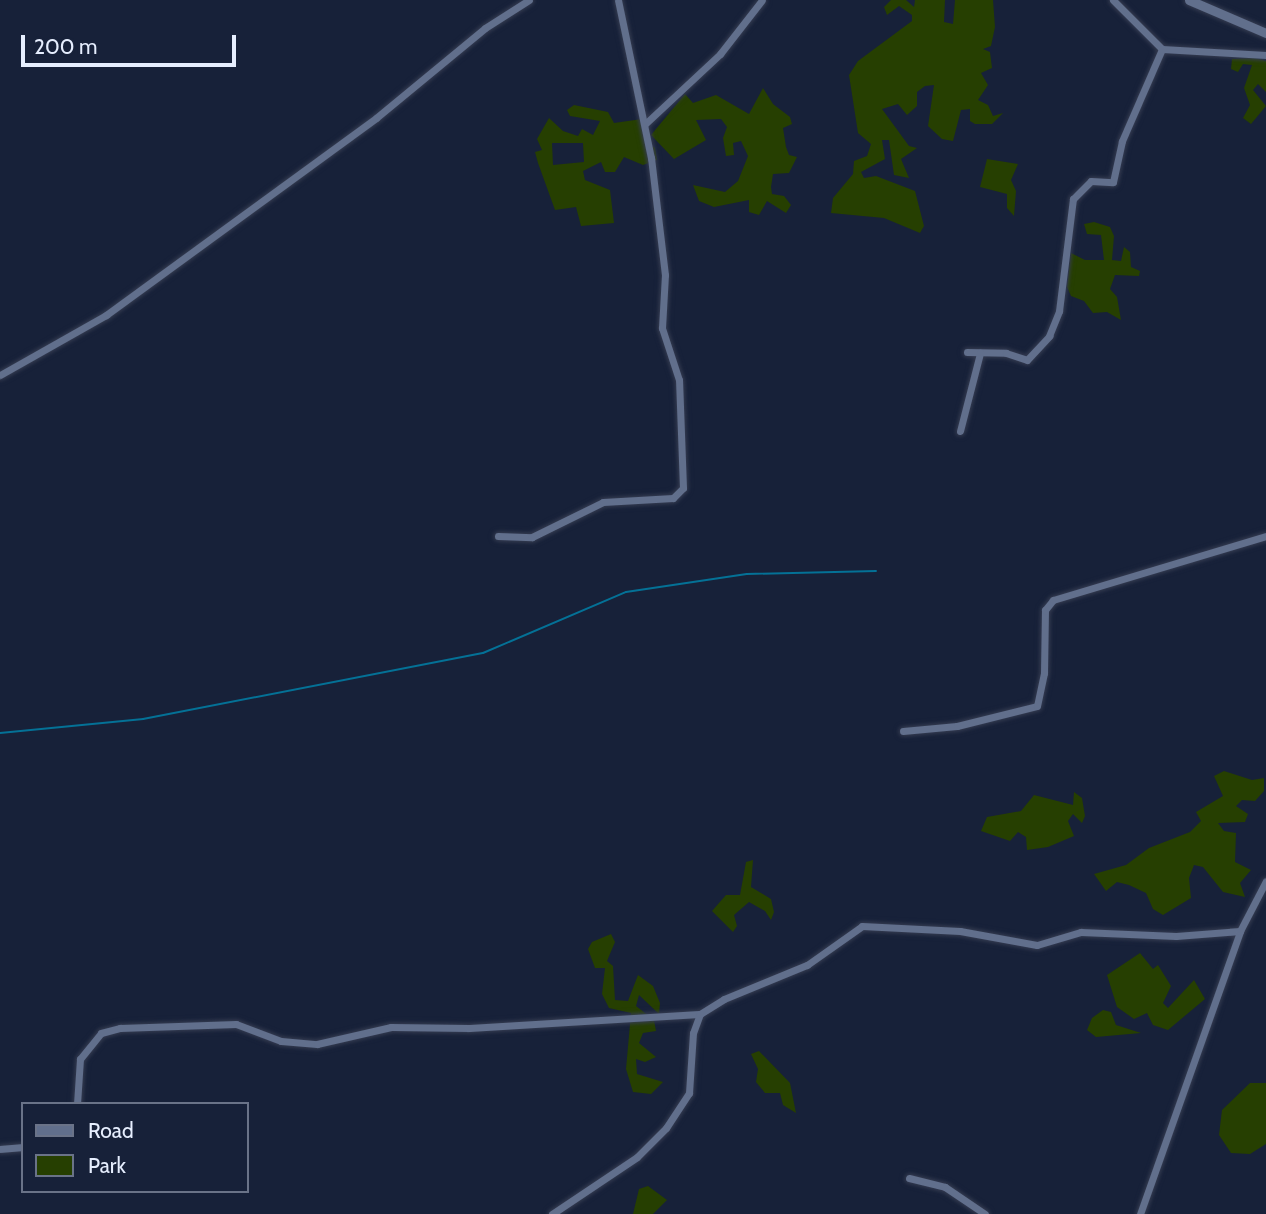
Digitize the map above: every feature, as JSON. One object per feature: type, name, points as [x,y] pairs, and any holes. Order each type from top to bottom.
[{"type":"street","points":[[0,375],[106,315],[365,126],[485,28],[529,0]]},
{"type":"street","points":[[498,536],[532,537],[603,502],[673,498],[683,488],[679,380],[662,328],[665,275],[645,124],[618,0]]},
{"type":"street","points":[[645,124],[720,54],[762,0]]},
{"type":"street","points":[[1113,0],[1162,49],[1266,55]]},
{"type":"street","points":[[1189,0],[1266,33]]},
{"type":"street","points":[[967,352],[1027,360],[1052,331],[1059,311],[1073,199],[1091,181],[1113,182],[1122,141],[1162,49]]},
{"type":"street","points":[[960,431],[980,353]]},
{"type":"street","points":[[903,731],[962,725],[1037,705],[1044,673],[1044,618],[1053,600],[1266,536]]},
{"type":"street","points":[[1140,1214],[1240,931],[1266,881]]},
{"type":"street","points":[[77,1102],[80,1059],[100,1033],[120,1028],[236,1024],[281,1041],[317,1044],[391,1027],[469,1028],[700,1014],[724,999],[797,970],[868,924],[969,932],[1037,945],[1081,932],[1176,936],[1240,931]]},
{"type":"street","points":[[552,1214],[637,1157],[666,1128],[689,1093],[693,1033],[700,1014]]},
{"type":"street","points":[[0,1149],[21,1147]]},
{"type":"street","points":[[909,1178],[945,1187],[985,1214]]},
{"type":"green space","points":[[891,0],[906,0],[914,7],[915,0],[945,0],[944,22],[953,24],[955,0],[993,0],[995,27],[991,46],[983,49],[990,52],[992,68],[981,73],[988,85],[978,100],[988,105],[993,116],[1003,113],[992,124],[975,124],[970,121],[970,109],[961,110],[953,141],[942,139],[928,126],[934,85],[925,86],[917,92],[917,106],[907,115],[898,104],[882,109],[909,146],[917,148],[901,159],[909,178],[894,175],[889,140],[882,140],[885,159],[861,172],[864,178],[876,176],[915,191],[924,226],[920,233],[884,218],[831,213],[833,198],[853,174],[854,161],[867,156],[871,144],[858,133],[849,75],[858,61],[912,21],[912,15],[899,6],[887,15],[884,7]]},
{"type":"green space","points":[[1255,58],[1266,61],[1266,92],[1258,84],[1253,90],[1266,106],[1251,124],[1243,118],[1250,105],[1244,88],[1252,65],[1243,64],[1238,72],[1231,69],[1232,59]]},
{"type":"green space","points":[[763,88],[773,104],[790,117],[792,124],[783,128],[789,155],[797,157],[789,173],[773,174],[771,187],[772,194],[784,196],[791,205],[786,213],[767,201],[759,215],[749,212],[749,200],[714,207],[699,201],[693,185],[725,192],[738,181],[748,156],[741,141],[733,143],[734,155],[726,156],[723,138],[727,127],[721,119],[696,120],[706,140],[674,159],[651,135],[685,94],[693,103],[716,95],[749,114]]},
{"type":"green space","points":[[574,105],[608,112],[614,123],[642,119],[645,140],[655,148],[657,160],[643,165],[624,157],[615,172],[605,172],[601,162],[583,171],[585,180],[610,190],[614,223],[581,226],[576,207],[555,210],[535,152],[542,150],[537,139],[549,118],[563,131],[578,136],[582,129],[593,135],[600,121],[570,116],[567,110]],"holes":[[[552,143],[583,143],[584,162],[553,165]]]},
{"type":"green space","points":[[987,159],[1018,164],[1011,180],[1016,191],[1014,216],[1007,208],[1007,194],[980,187]]},
{"type":"green space","points":[[1094,222],[1110,227],[1114,236],[1112,260],[1121,261],[1124,247],[1130,252],[1131,267],[1140,271],[1139,276],[1115,275],[1110,289],[1117,297],[1121,320],[1107,312],[1093,313],[1084,301],[1071,296],[1067,287],[1071,253],[1085,260],[1104,260],[1101,235],[1087,234],[1084,224]]},
{"type":"green space","points":[[1224,771],[1252,780],[1264,778],[1264,791],[1255,801],[1242,800],[1236,806],[1248,814],[1245,822],[1218,823],[1224,831],[1236,833],[1235,862],[1251,870],[1240,883],[1245,897],[1223,892],[1203,867],[1194,865],[1189,878],[1191,898],[1163,915],[1153,909],[1146,893],[1129,885],[1117,882],[1106,891],[1094,874],[1126,865],[1149,848],[1190,832],[1201,821],[1196,812],[1223,796],[1214,776]]},
{"type":"green space","points":[[1074,792],[1082,798],[1085,816],[1082,823],[1073,814],[1068,821],[1074,836],[1048,847],[1027,850],[1026,837],[1018,832],[1010,841],[981,831],[987,817],[1021,811],[1034,795],[1073,805]]},
{"type":"green space","points":[[753,860],[751,887],[771,899],[774,912],[771,920],[765,911],[749,902],[734,915],[737,926],[733,932],[712,911],[726,895],[740,895],[746,862]]},
{"type":"green space","points":[[611,934],[615,942],[607,961],[613,966],[615,1000],[628,1001],[638,975],[653,986],[660,1003],[659,1014],[639,995],[636,1006],[654,1020],[656,1031],[643,1033],[639,1043],[656,1057],[645,1062],[636,1059],[637,1074],[663,1082],[651,1094],[633,1092],[626,1069],[631,1013],[609,1008],[602,994],[605,968],[595,968],[588,949],[592,942]]},
{"type":"green space","points":[[1140,953],[1153,969],[1158,965],[1171,986],[1163,1003],[1168,1008],[1194,980],[1205,999],[1168,1030],[1153,1025],[1147,1013],[1134,1019],[1117,1007],[1107,975]]},
{"type":"green space","points":[[1103,1010],[1111,1012],[1116,1025],[1141,1033],[1096,1037],[1087,1030],[1092,1018]]},
{"type":"green space","points":[[759,1051],[790,1083],[796,1113],[783,1105],[780,1093],[765,1093],[756,1082],[758,1069],[751,1054]]},
{"type":"green space","points":[[1250,1083],[1266,1083],[1266,1144],[1250,1154],[1231,1153],[1219,1135],[1222,1110]]},
{"type":"green space","points":[[648,1186],[667,1200],[653,1214],[633,1214],[639,1189]]},
{"type":"waterway","points":[[0,733],[143,719],[483,653],[626,592],[747,574],[876,571]]}]
